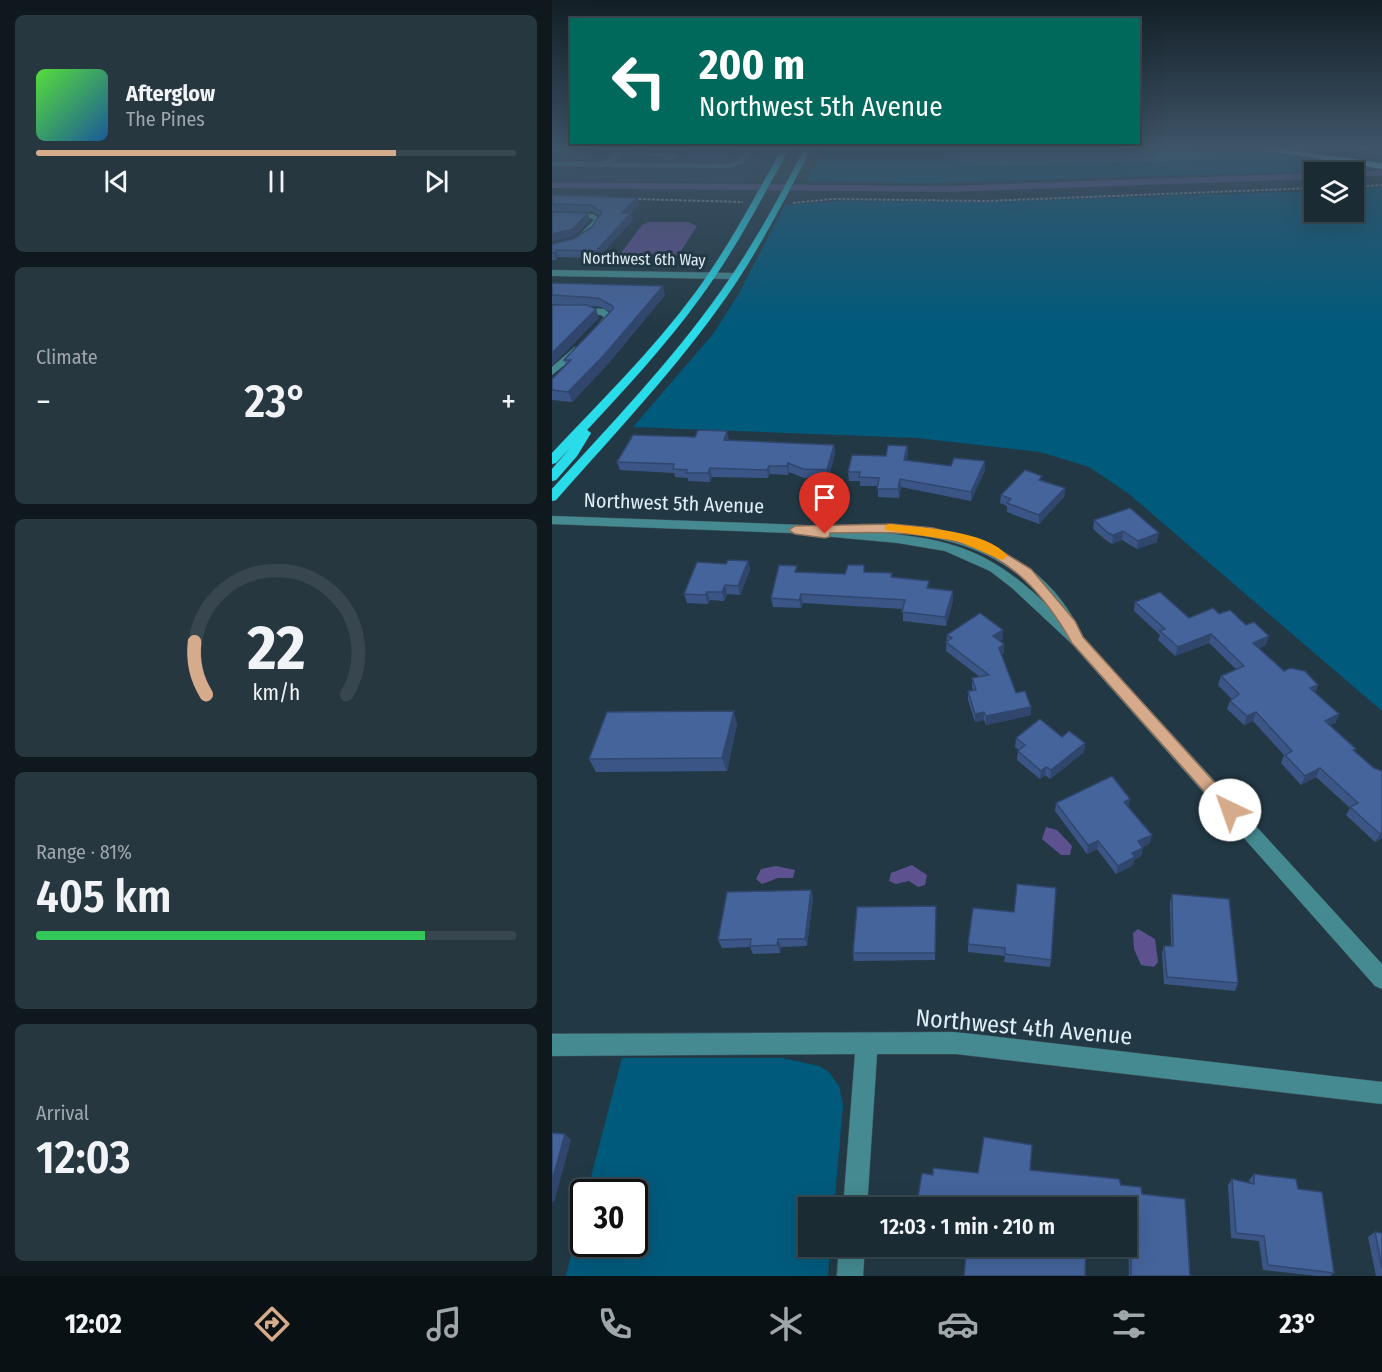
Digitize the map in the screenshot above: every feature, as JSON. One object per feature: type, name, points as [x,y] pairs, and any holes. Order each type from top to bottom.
[{"type":"main road","points":[[552,460],[669,333],[708,279],[750,209]]},
{"type":"main road","points":[[552,497],[678,354],[780,209]]},
{"type":"main road","points":[[552,477],[578,446],[597,412]]},
{"type":"street","points":[[552,215],[593,216],[598,220],[580,240],[552,247]]},
{"type":"street","name":"Northwest 6th Way","points":[[552,273],[732,280]]},
{"type":"street","name":"Northwest 6th Way","points":[[552,280],[708,279]]},
{"type":"street","points":[[552,309],[604,312],[609,317],[587,341],[552,372]]},
{"type":"street","name":"Northwest 5th Avenue","points":[[552,520],[795,530],[921,542],[963,552],[996,568],[1059,627],[1077,640],[1382,979]]},
{"type":"street","name":"Northwest 4th Avenue","points":[[552,1045],[956,1043],[1382,1093]]},
{"type":"street","points":[[856,1197],[867,1044]]},
{"type":"street","points":[[850,1276],[851,1257]]},
{"type":"shaded area","points":[[783,209],[1304,209],[1304,222],[1364,222],[1364,209],[1382,209],[1382,711],[1129,494],[1089,467],[1040,452],[917,438],[633,427],[713,334],[738,295]]},
{"type":"shaded area","points":[[648,222],[688,222],[697,226],[679,254],[674,257],[639,258],[621,253],[642,225]]},
{"type":"shaded area","points":[[1046,827],[1057,830],[1072,846],[1070,855],[1061,855],[1042,839]]},
{"type":"shaded area","points":[[912,865],[927,875],[925,885],[918,887],[909,881],[896,884],[889,881],[891,873]]},
{"type":"shaded area","points":[[776,866],[795,870],[793,878],[778,878],[762,884],[756,879],[761,869]]},
{"type":"shaded area","points":[[1138,929],[1155,939],[1158,962],[1154,967],[1141,965],[1134,949],[1133,933]]},
{"type":"shaded area","points":[[622,1058],[782,1058],[819,1066],[829,1072],[839,1086],[843,1105],[835,1197],[798,1197],[798,1257],[829,1257],[828,1276],[566,1276],[571,1257],[648,1257],[648,1179],[590,1179]]},
{"type":"building","points":[[597,209],[626,209],[622,213],[631,213],[596,251],[556,250],[552,253],[552,244],[573,239],[592,227],[602,212]]},
{"type":"building","points":[[552,212],[588,213],[573,229],[552,234]]},
{"type":"building","points":[[552,283],[663,286],[605,354],[568,392],[552,390],[552,379],[571,360],[564,360],[613,309],[613,306],[598,298],[552,295]]},
{"type":"building","points":[[552,305],[587,305],[596,309],[552,353]]},
{"type":"building","points":[[698,430],[727,431],[724,440],[834,445],[827,470],[803,469],[788,463],[787,466],[769,466],[767,470],[710,468],[708,473],[686,473],[687,470],[673,469],[674,464],[617,462],[633,435],[695,437]]},
{"type":"building","points":[[888,445],[907,446],[904,460],[951,466],[954,458],[985,461],[971,492],[900,479],[898,489],[877,489],[879,478],[859,477],[860,472],[848,472],[852,455],[886,456]]},
{"type":"building","points":[[1025,470],[1042,476],[1039,480],[1065,488],[1039,515],[1007,503],[1011,499],[1001,495]]},
{"type":"building","points":[[1130,508],[1159,533],[1138,541],[1123,531],[1113,535],[1108,533],[1094,520]]},
{"type":"building","points":[[728,560],[748,561],[738,586],[725,585],[722,592],[707,592],[705,595],[684,594],[697,562],[726,564]]},
{"type":"building","points":[[779,565],[797,566],[795,572],[845,574],[848,565],[864,565],[864,572],[892,573],[891,577],[929,581],[927,588],[953,591],[945,617],[902,612],[905,600],[801,594],[799,600],[771,598]]},
{"type":"building","points":[[1160,592],[1189,618],[1213,608],[1219,614],[1230,610],[1246,625],[1254,622],[1269,636],[1253,643],[1284,671],[1290,668],[1305,671],[1318,685],[1310,688],[1339,714],[1325,721],[1356,749],[1353,750],[1374,768],[1382,771],[1382,832],[1380,834],[1350,807],[1358,803],[1320,768],[1305,776],[1285,755],[1292,751],[1256,712],[1247,716],[1230,701],[1239,694],[1221,676],[1244,666],[1211,634],[1178,647],[1160,631],[1165,629],[1135,602]]},
{"type":"building","points":[[980,613],[1003,630],[993,636],[1004,644],[999,648],[1016,693],[1025,691],[1031,707],[986,716],[984,712],[975,714],[968,691],[976,690],[972,678],[989,675],[946,642],[952,638],[947,635]]},
{"type":"building","points":[[734,711],[722,758],[589,759],[607,712]]},
{"type":"building","points":[[1040,719],[1062,737],[1069,731],[1085,743],[1051,770],[1046,767],[1041,771],[1018,751],[1025,745],[1016,738]]},
{"type":"building","points":[[1112,776],[1130,799],[1124,802],[1152,835],[1138,841],[1143,848],[1132,853],[1135,857],[1118,866],[1098,841],[1088,845],[1056,803]]},
{"type":"building","points":[[1017,884],[1056,888],[1051,960],[1005,954],[1005,948],[968,944],[973,908],[1014,912]]},
{"type":"building","points":[[811,890],[805,939],[778,939],[777,945],[750,946],[751,939],[718,940],[727,892]]},
{"type":"building","points":[[1172,894],[1229,899],[1238,983],[1167,977],[1164,946],[1173,946]]},
{"type":"building","points":[[936,906],[935,953],[853,953],[857,907]]},
{"type":"building","points":[[552,1133],[565,1134],[552,1181]]},
{"type":"building","points":[[984,1137],[1032,1145],[1030,1170],[1119,1179],[1121,1185],[1141,1187],[1142,1194],[1185,1199],[1190,1276],[1131,1276],[1131,1257],[1137,1257],[1137,1197],[918,1197],[922,1173],[933,1175],[933,1168],[978,1173]]},
{"type":"building","points":[[1254,1174],[1296,1179],[1298,1189],[1322,1192],[1334,1273],[1268,1265],[1264,1236],[1236,1233],[1232,1179],[1254,1184]]},
{"type":"building","points":[[1375,1232],[1382,1233],[1382,1268]]},
{"type":"building","points":[[966,1257],[1086,1257],[1085,1276],[964,1276]]},
{"type":"slow traffic","points":[[890,528],[906,528],[959,537],[983,545],[1002,556]]},
{"type":"route","points":[[825,534],[795,530],[906,528],[933,532],[983,545],[1026,572],[1070,624],[1077,640],[1230,810]]}]
